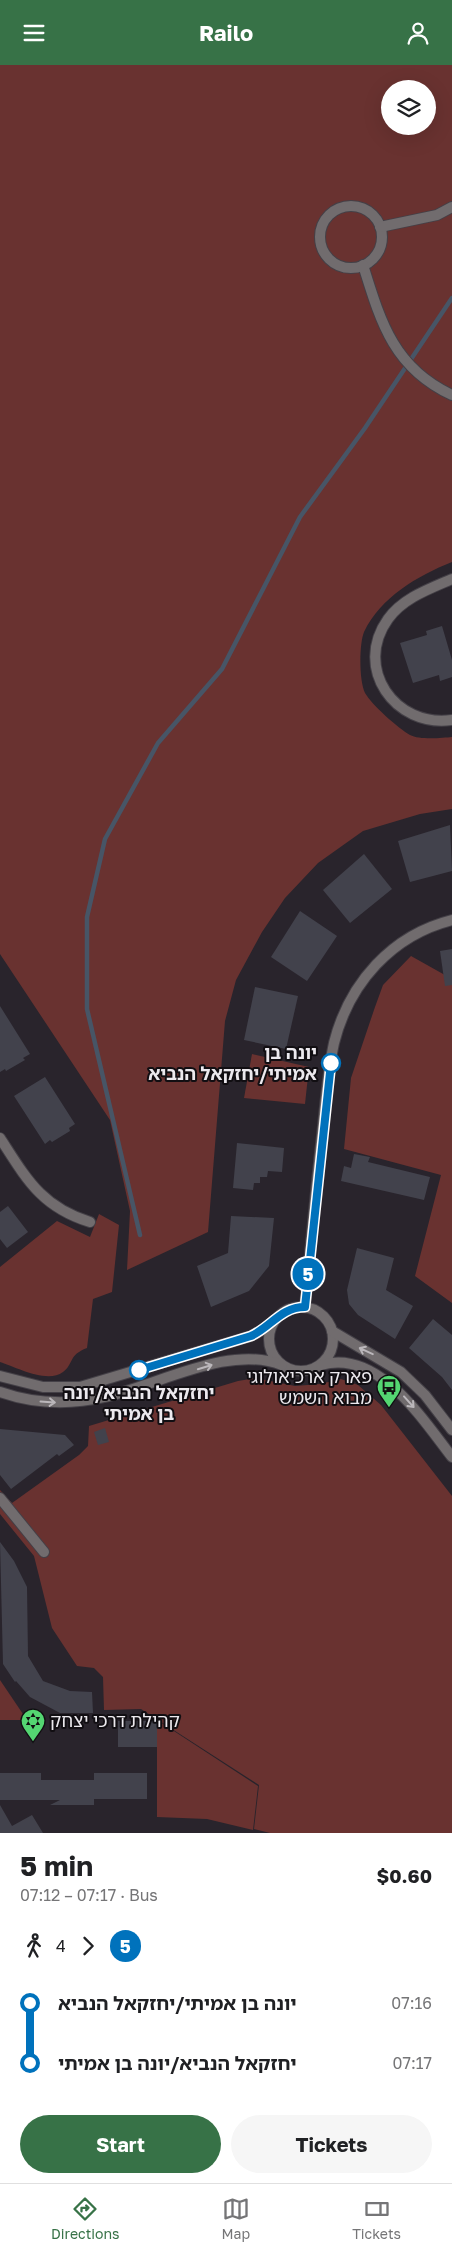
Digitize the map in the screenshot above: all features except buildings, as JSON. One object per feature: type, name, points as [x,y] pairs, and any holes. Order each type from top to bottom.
[{"type":"street","points":[[354,207],[373,215],[380,227],[382,243],[378,252],[363,265],[354,268],[334,263],[322,247],[320,237],[322,227],[327,218],[335,211],[354,207]]},
{"type":"street","points":[[380,227],[437,215],[452,207]]},
{"type":"street","points":[[363,265],[380,321],[396,349],[430,385],[452,395]]},
{"type":"street","points":[[452,579],[402,604],[384,626],[378,638],[376,658],[378,677],[386,694],[399,709],[418,718],[441,722],[452,720]]},
{"type":"street","points":[[305,1307],[331,1063],[341,1022],[359,985],[387,953],[405,940],[452,921]]},
{"type":"street","points":[[0,1138],[30,1185],[65,1213],[90,1222]]},
{"type":"street","points":[[0,1376],[43,1387],[80,1387],[251,1336],[264,1329],[288,1309],[305,1307],[321,1313],[329,1323],[332,1331],[332,1350],[320,1365]]},
{"type":"street","points":[[275,1320],[269,1333],[270,1346],[275,1358],[282,1365]]},
{"type":"street","points":[[332,1331],[401,1372],[425,1395],[452,1430]]},
{"type":"street","points":[[1,1394],[36,1401],[82,1401],[114,1395],[235,1358],[260,1358],[301,1371],[331,1363],[352,1365],[371,1373],[390,1385],[412,1406],[452,1457]]},
{"type":"street","points":[[0,1498],[44,1552]]},
{"type":"shaded area","points":[[0,65],[452,65],[452,562],[413,581],[380,608],[364,632],[360,663],[363,687],[368,698],[399,727],[410,735],[419,738],[452,737],[452,809],[420,814],[363,831],[318,863],[285,898],[262,932],[236,980],[225,1021],[208,1232],[127,1270],[130,1211],[110,1120],[0,954]]},
{"type":"shaded area","points":[[411,956],[452,979],[452,1303],[415,1276],[441,1175],[344,1149],[351,1078],[375,1007],[383,985]]},
{"type":"shaded area","points":[[252,1054],[309,1067],[305,1104],[244,1098]]},
{"type":"shaded area","points":[[99,1214],[119,1225],[112,1292],[93,1299],[87,1348],[74,1357],[63,1372],[56,1375],[40,1375],[0,1362],[0,1267],[57,1221],[90,1237]]},
{"type":"shaded area","points":[[256,1378],[295,1386],[320,1384],[341,1379],[358,1385],[381,1405],[452,1496],[452,1833],[270,1833],[254,1829],[259,1785],[141,1709],[104,1710],[103,1677],[94,1668],[77,1666],[52,1628],[34,1556],[0,1514],[0,1490],[12,1503],[79,1455],[88,1446],[89,1426],[238,1381]]},
{"type":"shaded area","points":[[0,1680],[27,1720],[0,1720]]},
{"type":"shaded area","points":[[157,1720],[258,1786],[253,1830],[207,1819],[157,1817]]},
{"type":"waterway","points":[[140,1235],[87,1009],[87,917],[105,839],[158,743],[222,669],[300,517],[365,428],[452,298]]},
{"type":"bus line","name":"5","points":[[139,1370],[251,1336],[266,1328],[284,1311],[296,1307],[305,1307],[315,1198],[331,1063]]},
{"type":"place","name":"יונה בן אמיתי/יחזקאל הנביא","points":[[331,1063]]},
{"type":"place","name":"יחזקאל הנביא/יונה בן אמיתי","points":[[139,1370]]},
{"type":"place","name":"פארק ארכיאולוגי מבוא השמש","points":[[389,1408]]},
{"type":"place","name":"קהילת דרכי יצחק","points":[[33,1742]]}]
